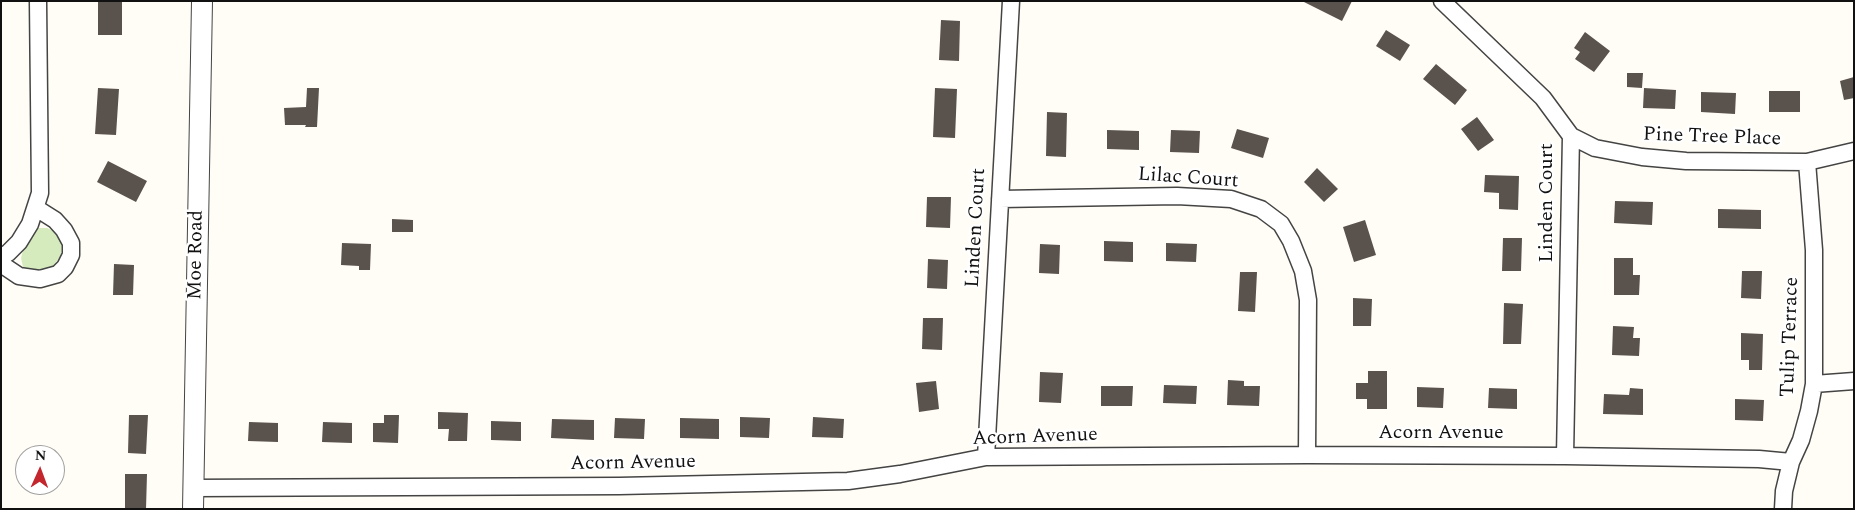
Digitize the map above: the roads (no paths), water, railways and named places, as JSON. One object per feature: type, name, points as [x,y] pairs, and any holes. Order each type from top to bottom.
[{"type":"street","points":[[1,257],[8,254],[19,242],[30,224],[40,193],[38,1]]},
{"type":"street","name":"Moe Road","points":[[193,509],[202,1]]},
{"type":"street","name":"Linden Court","points":[[986,458],[1011,1]]},
{"type":"street","name":"Linden Court","points":[[1449,4],[1543,98],[1571,136],[1566,456]]},
{"type":"street","name":"Pine Tree Place","points":[[1571,136],[1595,148],[1642,157],[1686,161],[1807,162],[1854,151]]},
{"type":"street","name":"Tulip Terrace","points":[[1783,509],[1784,492],[1791,462],[1801,440],[1814,384],[1814,250],[1807,162]]},
{"type":"street","name":"Lilac Court","points":[[1000,199],[1177,196],[1232,199],[1261,209],[1281,224],[1292,241],[1304,271],[1308,300],[1307,455]]},
{"type":"street","points":[[1,264],[19,276],[40,279],[58,274],[65,267],[71,255],[68,236],[55,220],[36,208]]},
{"type":"street","points":[[1814,384],[1854,380]]},
{"type":"street","name":"Acorn Avenue","points":[[193,488],[619,486],[848,481],[900,474],[986,458],[1307,455],[1566,456],[1749,459],[1791,462]]}]
